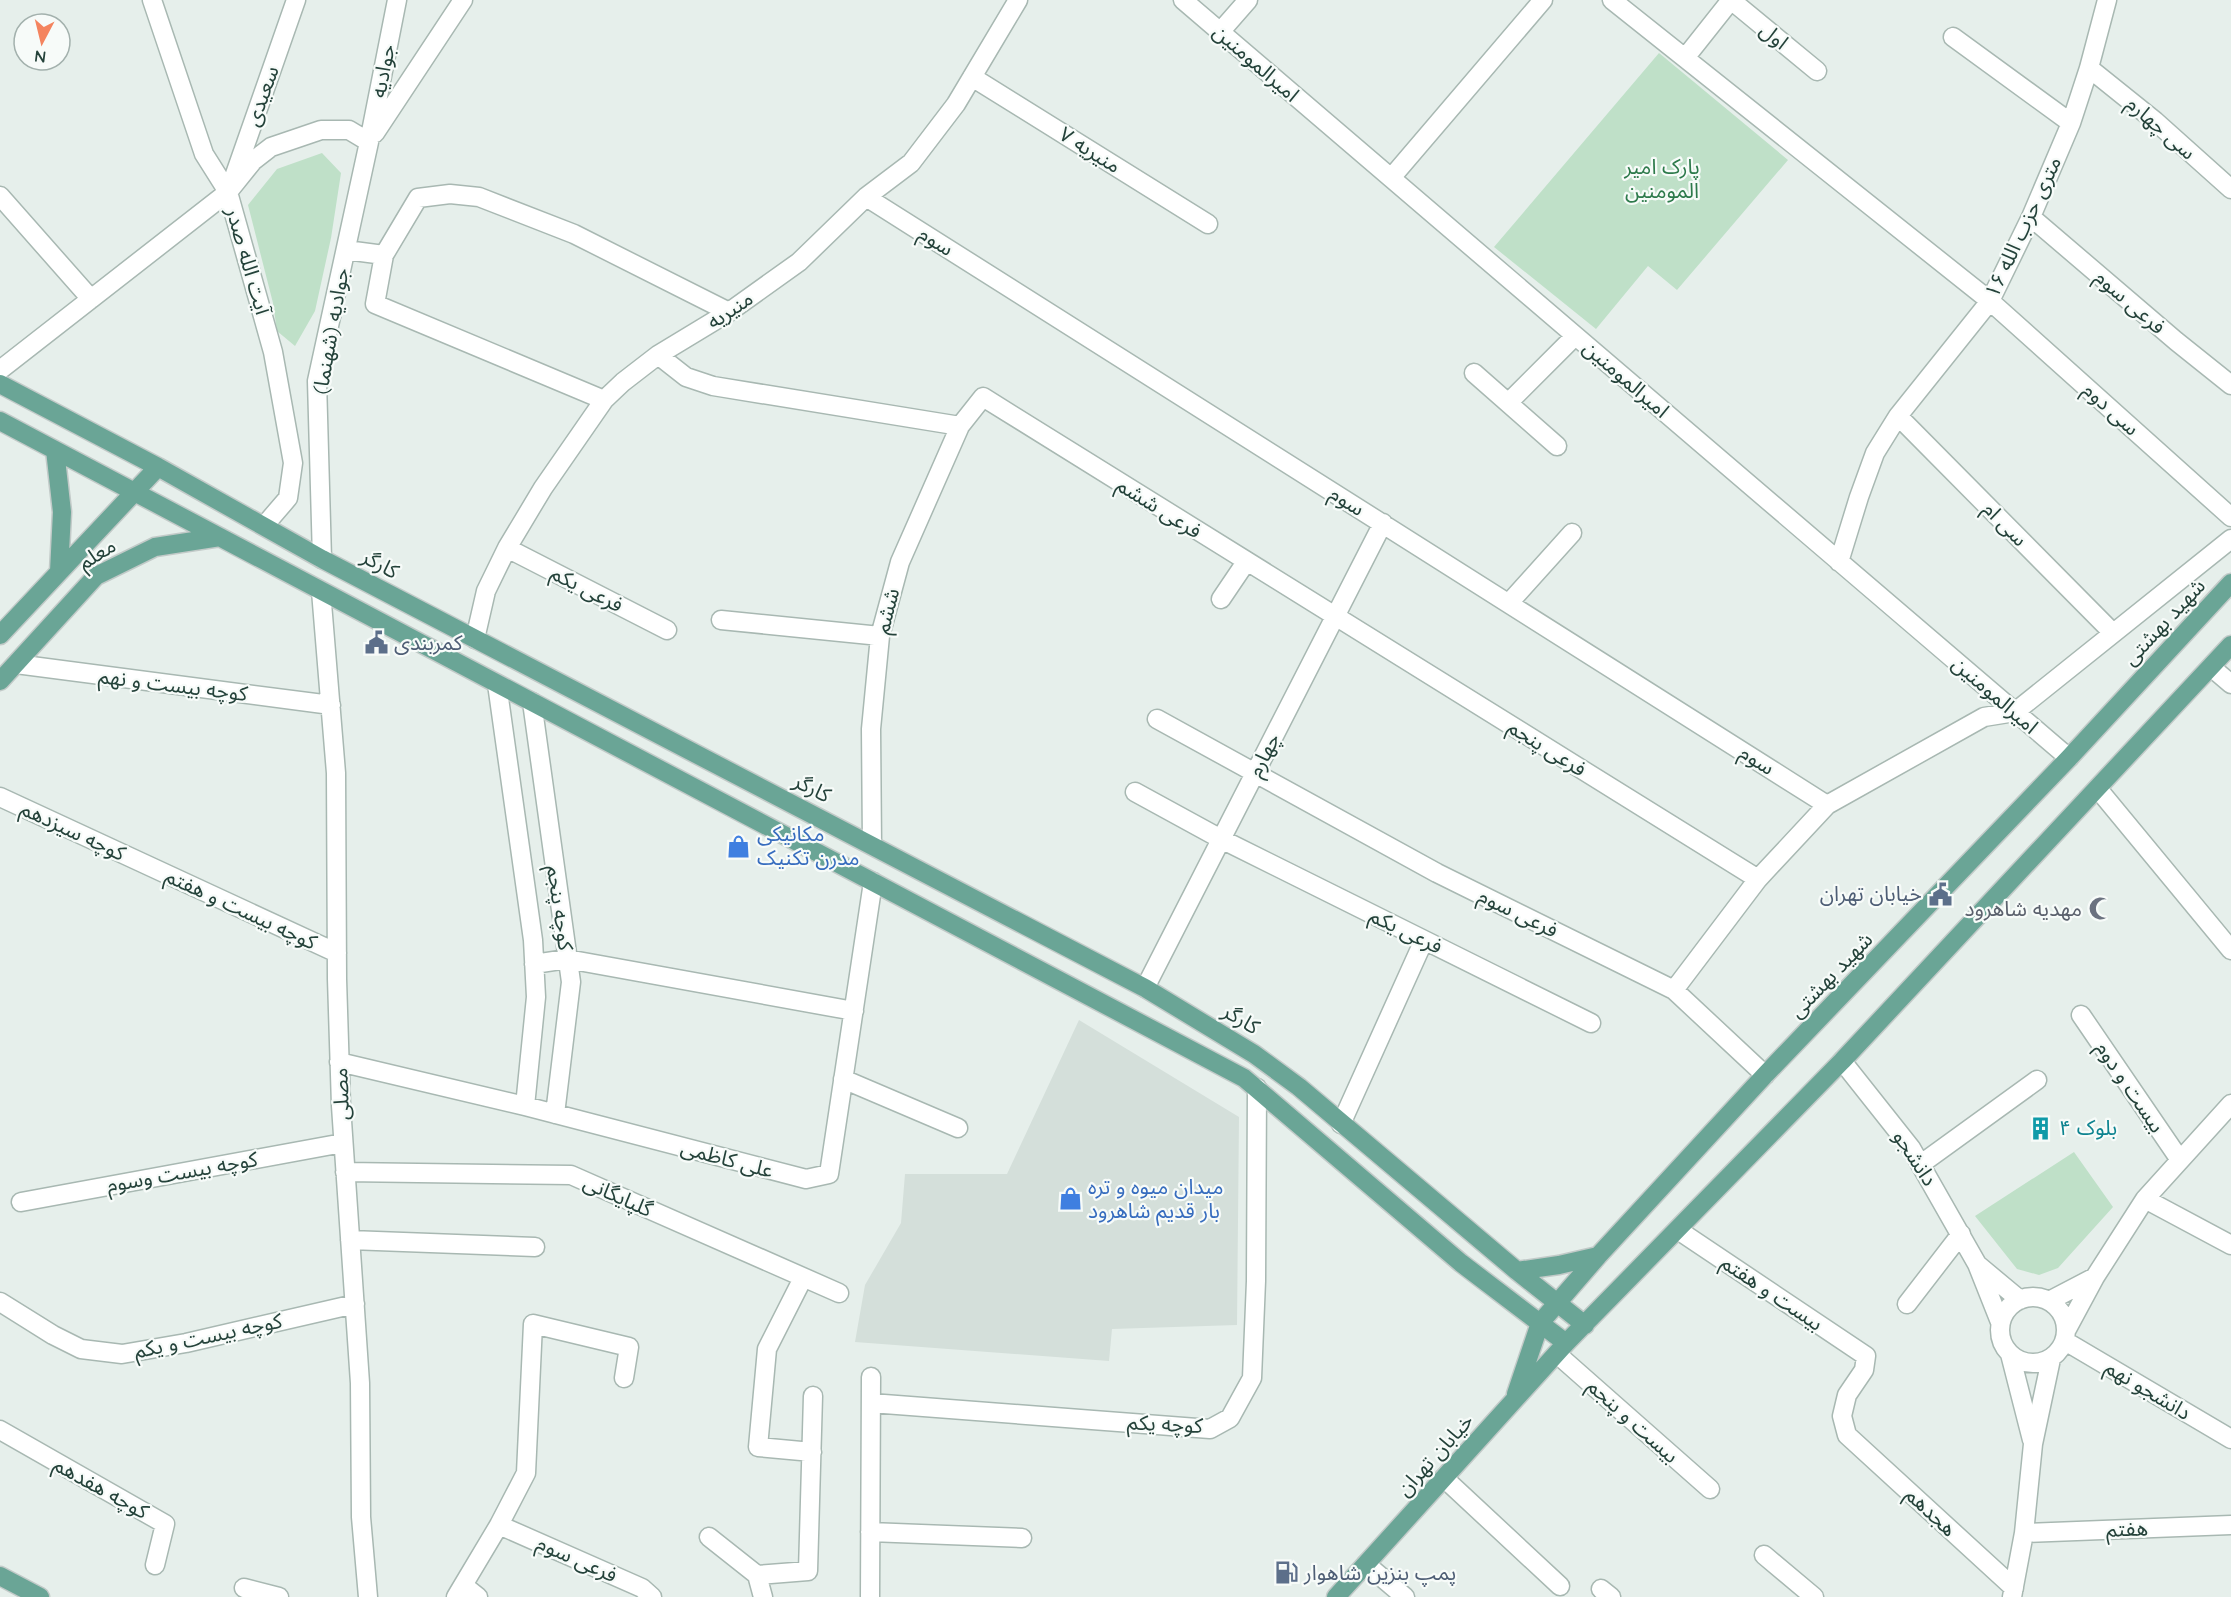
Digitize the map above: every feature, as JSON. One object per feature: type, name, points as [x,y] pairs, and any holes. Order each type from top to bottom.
[{"type":"main road","name":"کارگر","points":[[0,384],[158,467],[322,559],[1145,988],[1254,1054],[1299,1087],[1517,1271],[1584,1324]]},
{"type":"main road","points":[[0,421],[1244,1078],[1461,1263],[1540,1323],[1562,1349],[1842,1061],[2231,645]]},
{"type":"main road","points":[[55,450],[62,512],[59,572]]},
{"type":"main road","name":"معلم","points":[[0,635],[158,467]]},
{"type":"main road","name":"معلم","points":[[0,681],[96,576],[155,547],[220,537]]},
{"type":"main road","points":[[321,591],[322,559]]},
{"type":"main road","name":"شهید بهشتی","points":[[1540,1323],[1598,1256],[1766,1075],[2069,758],[2231,583]]},
{"type":"main road","points":[[1517,1271],[1598,1256]]},
{"type":"main road","points":[[1513,1402],[1540,1323]]},
{"type":"main road","name":"خیابان تهران","points":[[1336,1597],[1562,1349]]},
{"type":"main road","points":[[0,1576],[40,1597]]},
{"type":"street","name":"آیت الله صدر","points":[[152,0],[204,154],[228,192],[273,351],[293,463],[288,498],[264,526]]},
{"type":"street","name":"سعیدی","points":[[228,192],[296,0]]},
{"type":"street","name":"جوادیه","points":[[369,142],[397,0]]},
{"type":"street","points":[[0,370],[228,192],[253,161],[271,147],[321,130],[349,130],[369,142],[463,0]]},
{"type":"street","name":"منیریه","points":[[475,639],[486,591],[507,548],[543,488],[604,400],[658,355],[729,312],[799,262],[866,196],[910,163],[956,104],[1018,0]]},
{"type":"street","name":"امیرالمومنین","points":[[1183,0],[2069,758]]},
{"type":"street","points":[[1220,32],[1248,0]]},
{"type":"street","points":[[1391,178],[1543,0]]},
{"type":"street","name":"سی دوم","points":[[1612,0],[1990,301],[2231,517]]},
{"type":"street","points":[[1685,58],[1731,0]]},
{"type":"street","name":"اول","points":[[1731,0],[1817,71]]},
{"type":"street","name":"۱۶ متری حزب الله","points":[[1839,562],[1875,453],[1898,416],[1990,301],[2031,217],[2071,123],[2089,68],[2107,0]]},
{"type":"street","points":[[1953,37],[2071,123]]},
{"type":"street","name":"سی چهارم","points":[[2089,68],[2155,121],[2231,189]]},
{"type":"street","name":"منیریه ۷","points":[[972,77],[1208,224]]},
{"type":"street","name":"جوادیه (شهنما)","points":[[322,559],[317,381],[369,142]]},
{"type":"street","points":[[604,400],[375,304],[384,255],[418,198],[450,194],[479,197],[574,234],[729,312]]},
{"type":"street","points":[[0,196],[91,299]]},
{"type":"street","name":"سوم","points":[[866,196],[1827,805]]},
{"type":"street","name":"فرعی سوم","points":[[2031,217],[2231,385]]},
{"type":"street","points":[[346,250],[384,255]]},
{"type":"street","points":[[1508,403],[1575,336]]},
{"type":"street","points":[[658,355],[686,377],[713,386],[960,426]]},
{"type":"street","points":[[1474,373],[1557,447]]},
{"type":"street","name":"ششم","points":[[872,845],[871,729],[880,636],[900,562],[960,426],[983,398]]},
{"type":"street","name":"فرعی ششم","points":[[983,398],[1335,616]]},
{"type":"street","name":"سی ام","points":[[1898,416],[2113,633]]},
{"type":"street","name":"چهارم","points":[[1145,988],[1383,523]]},
{"type":"street","points":[[1509,603],[1572,533]]},
{"type":"street","points":[[1674,990],[1758,879],[1827,805],[1984,717],[2015,712],[2231,539]]},
{"type":"street","name":"فرعی یکم","points":[[507,548],[667,630]]},
{"type":"street","points":[[1221,599],[1246,562]]},
{"type":"street","name":"مصلی","points":[[321,591],[336,773],[339,1062],[360,1383],[361,1516],[368,1597]]},
{"type":"street","name":"فرعی پنجم","points":[[1335,616],[1758,879]]},
{"type":"street","points":[[722,620],[880,636]]},
{"type":"street","name":"کوچه بیست و نهم","points":[[16,664],[331,705]]},
{"type":"street","points":[[2211,667],[2231,684]]},
{"type":"street","points":[[497,684],[534,964],[536,997],[525,1106]]},
{"type":"street","name":"کوچه پنجم","points":[[532,702],[571,981],[555,1114]]},
{"type":"street","name":"فرعی سوم","points":[[1157,719],[1437,873],[1674,990],[1766,1075]]},
{"type":"street","points":[[2098,789],[2231,950]]},
{"type":"street","name":"فرعی یکم","points":[[1135,792],[1221,839],[1591,1023]]},
{"type":"street","name":"کوچه سیزدهم","points":[[0,797],[146,865]]},
{"type":"street","name":"کوچه بیست و هفتم","points":[[146,865],[337,953]]},
{"type":"street","name":"علی کاظمی","points":[[339,1062],[525,1106],[806,1179],[829,1174],[873,882]]},
{"type":"street","points":[[1341,1124],[1424,940]]},
{"type":"street","points":[[534,964],[567,959],[854,1011]]},
{"type":"street","name":"بیست و دوم","points":[[2081,1015],[2180,1160]]},
{"type":"street","name":"دانشجو","points":[[1842,1061],[1911,1148],[1921,1164],[1977,1264],[2000,1322]]},
{"type":"street","points":[[843,1079],[958,1128]]},
{"type":"street","points":[[1921,1164],[2037,1080]]},
{"type":"street","name":"کوچه یکم","points":[[871,1403],[1210,1429],[1230,1418],[1252,1378],[1256,1273],[1257,1088]]},
{"type":"street","points":[[2066,1335],[2064,1317],[2057,1307],[2049,1301],[2036,1297],[2020,1300],[2011,1305],[2000,1322],[2003,1346],[2019,1361],[2033,1364],[2051,1359],[2060,1351],[2095,1277],[2145,1199],[2231,1104]]},
{"type":"street","name":"کوچه بیست وسوم","points":[[21,1202],[343,1143]]},
{"type":"street","name":"گلپایگانی","points":[[345,1172],[571,1175],[839,1293]]},
{"type":"street","points":[[2145,1199],[2231,1245]]},
{"type":"street","name":"بیست و هفتم","points":[[1678,1230],[1866,1356],[1864,1370],[1846,1395],[1842,1416],[1847,1435]]},
{"type":"street","points":[[1907,1304],[1961,1234]]},
{"type":"street","points":[[350,1240],[535,1247]]},
{"type":"street","name":"دانشجو","points":[[1977,1264],[2020,1300]]},
{"type":"street","points":[[2049,1301],[2095,1277]]},
{"type":"street","points":[[803,1278],[767,1348],[758,1447],[813,1452]]},
{"type":"street","name":"کوچه بیست و یکم","points":[[0,1302],[52,1335],[81,1349],[122,1354],[186,1343],[355,1304]]},
{"type":"street","points":[[478,1597],[460,1591],[499,1525],[526,1473],[533,1324],[629,1347],[624,1378]]},
{"type":"street","name":"دانشجو نهم","points":[[2066,1335],[2231,1439]]},
{"type":"street","name":"بیست و پنجم","points":[[1562,1349],[1710,1489]]},
{"type":"street","points":[[2010,1354],[2033,1444]]},
{"type":"street","points":[[2013,1593],[2024,1533],[2033,1444],[2051,1359]]},
{"type":"street","points":[[870,1597],[871,1377]]},
{"type":"street","points":[[757,1575],[808,1572],[813,1396]]},
{"type":"street","name":"کوچه هفدهم","points":[[0,1431],[165,1524],[155,1565]]},
{"type":"street","name":"هجدهم","points":[[1847,1435],[2013,1593]]},
{"type":"street","points":[[1444,1478],[1560,1586]]},
{"type":"street","name":"فرعی سوم","points":[[499,1525],[642,1588],[652,1597]]},
{"type":"street","name":"هفتم","points":[[2024,1533],[2231,1525]]},
{"type":"street","points":[[870,1532],[1022,1538]]},
{"type":"street","points":[[709,1537],[757,1575],[763,1597]]},
{"type":"street","points":[[1764,1555],[1814,1597]]},
{"type":"street","points":[[1366,1564],[1405,1597]]},
{"type":"street","points":[[244,1588],[279,1597]]},
{"type":"shaded area","name":"میدان میوه و تره بار قدیم شاهرود","points":[[1079,1020],[1239,1117],[1237,1325],[1112,1329],[1109,1361],[855,1342],[865,1285],[901,1223],[905,1174],[1007,1174]]},
{"type":"green space","name":"پارک امیر المومنین","points":[[1659,53],[1788,160],[1677,290],[1648,266],[1596,329],[1494,247]]},
{"type":"green space","points":[[322,153],[341,173],[331,238],[315,311],[295,346],[277,331],[273,303],[248,205],[277,169]]},
{"type":"green space","points":[[2074,1152],[2113,1207],[2058,1268],[2039,1275],[2017,1269],[1975,1216]]},
{"type":"place","name":"کمربندی","points":[[376,643]]},
{"type":"place","name":"مکانیکی مدرن تکنیک","points":[[739,846]]},
{"type":"place","name":"خیابان تهران","points":[[1940,894]]},
{"type":"place","name":"مهدیه شاهرود","points":[[2100,909]]},
{"type":"place","name":"بلوک ۴","points":[[2041,1128]]},
{"type":"place","name":"میدان میوه و تره بار قدیم شاهرود","points":[[1070,1199]]},
{"type":"place","name":"پمپ بنزین شاهوار","points":[[1286,1573]]}]
